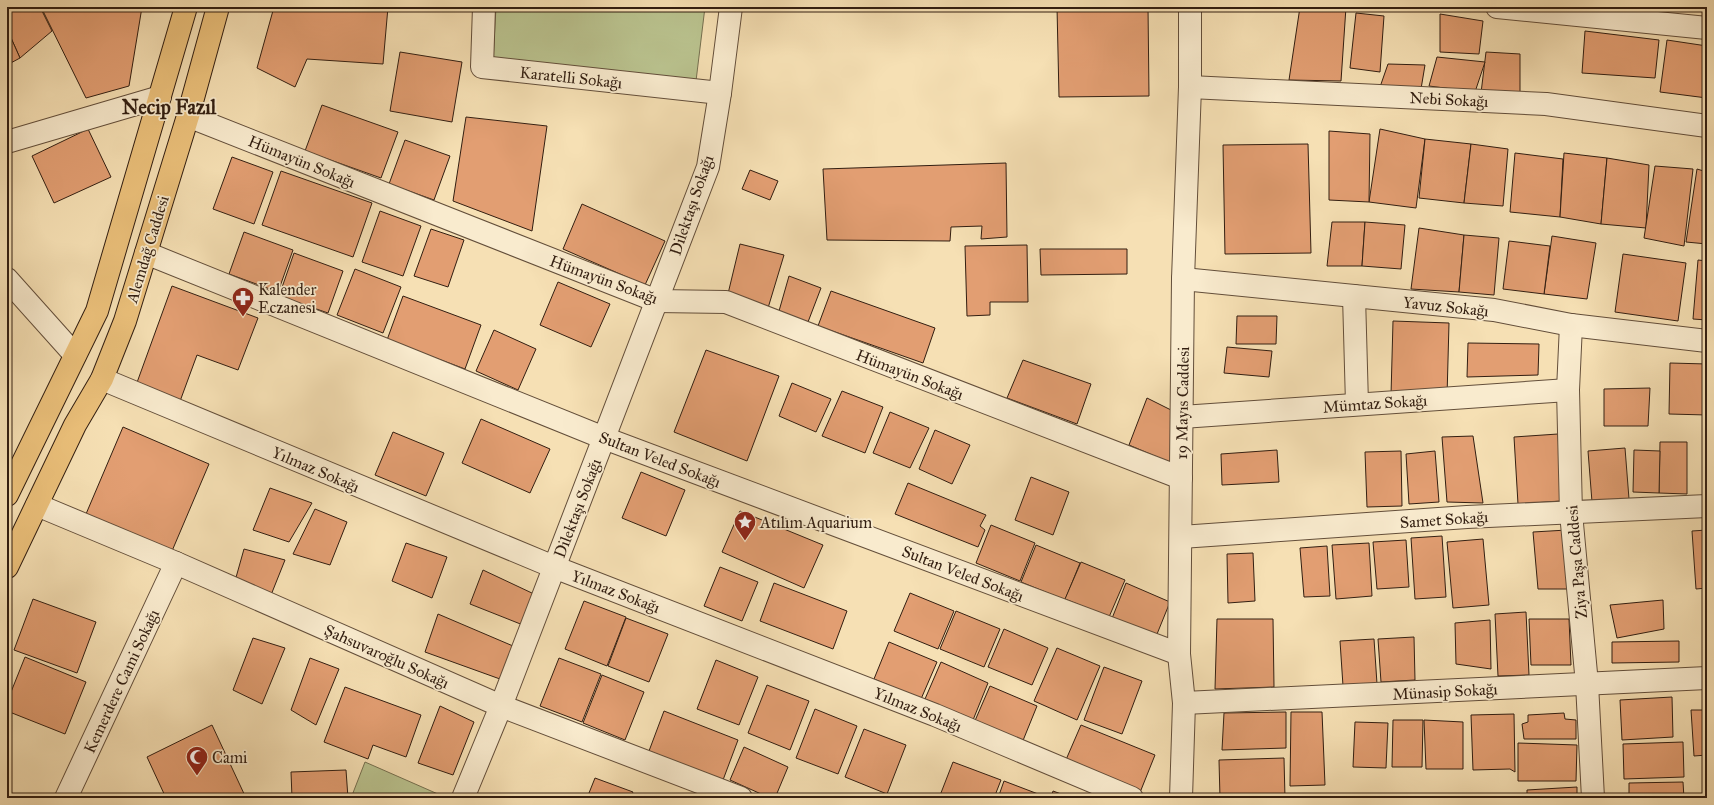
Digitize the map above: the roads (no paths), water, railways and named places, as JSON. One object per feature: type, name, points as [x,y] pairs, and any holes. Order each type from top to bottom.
[{"type":"main road","name":"Alemdağ Caddesi","points":[[7,495],[16,465],[97,311],[186,7]]},
{"type":"main road","name":"Alemdağ Caddesi","points":[[7,567],[75,425],[102,380],[126,321],[188,116],[218,7]]},
{"type":"main road","points":[[160,97],[188,116]]},
{"type":"main road","points":[[75,355],[102,380]]},
{"type":"street","name":"Karatelli Sokağı","points":[[484,7],[482,67],[720,93]]},
{"type":"street","name":"Dilektaşı Sokağı","points":[[463,798],[501,706],[708,167],[720,93],[731,7]]},
{"type":"street","name":"19 Mayıs Caddesi","points":[[1181,798],[1184,703],[1179,654],[1183,279],[1190,87],[1190,7]]},
{"type":"street","points":[[1496,7],[1707,28]]},
{"type":"street","name":"Nebi Sokağı","points":[[1190,87],[1546,104],[1707,126]]},
{"type":"street","points":[[7,142],[160,97]]},
{"type":"street","name":"Hümayün Sokağı","points":[[188,116],[656,301],[726,302],[1181,478]]},
{"type":"street","name":"Sultan Veled Sokağı","points":[[146,252],[604,438],[1179,654]]},
{"type":"street","points":[[7,278],[75,355]]},
{"type":"street","name":"Yavuz Sokağı","points":[[1183,279],[1494,310],[1571,325],[1707,341]]},
{"type":"street","points":[[1354,296],[1357,404]]},
{"type":"street","name":"Ziya Paşa Caddesi","points":[[1571,325],[1568,390],[1571,513],[1587,684],[1593,798]]},
{"type":"street","name":"Yılmaz Sokağı","points":[[102,380],[554,567],[934,715],[1132,798]]},
{"type":"street","name":"Mümtaz Sokağı","points":[[1182,416],[1568,390]]},
{"type":"street","name":"Şahsuvaroğlu Sokağı","points":[[37,505],[176,563],[501,706],[741,798]]},
{"type":"street","name":"Samet Sokağı","points":[[1181,537],[1467,517],[1707,506]]},
{"type":"street","name":"Kemerdere Cami Sokağı","points":[[66,798],[176,563]]},
{"type":"street","name":"Münasip Sokağı","points":[[1184,703],[1707,678]]},
{"type":"place","name":"Kalender Eczanesi","points":[[243,318]]},
{"type":"place","name":"Atılım Aquarium","points":[[745,542]]},
{"type":"place","name":"Cami","points":[[197,776]]},
{"type":"district","name":"Necip Fazıl","points":[[169,107]]}]
